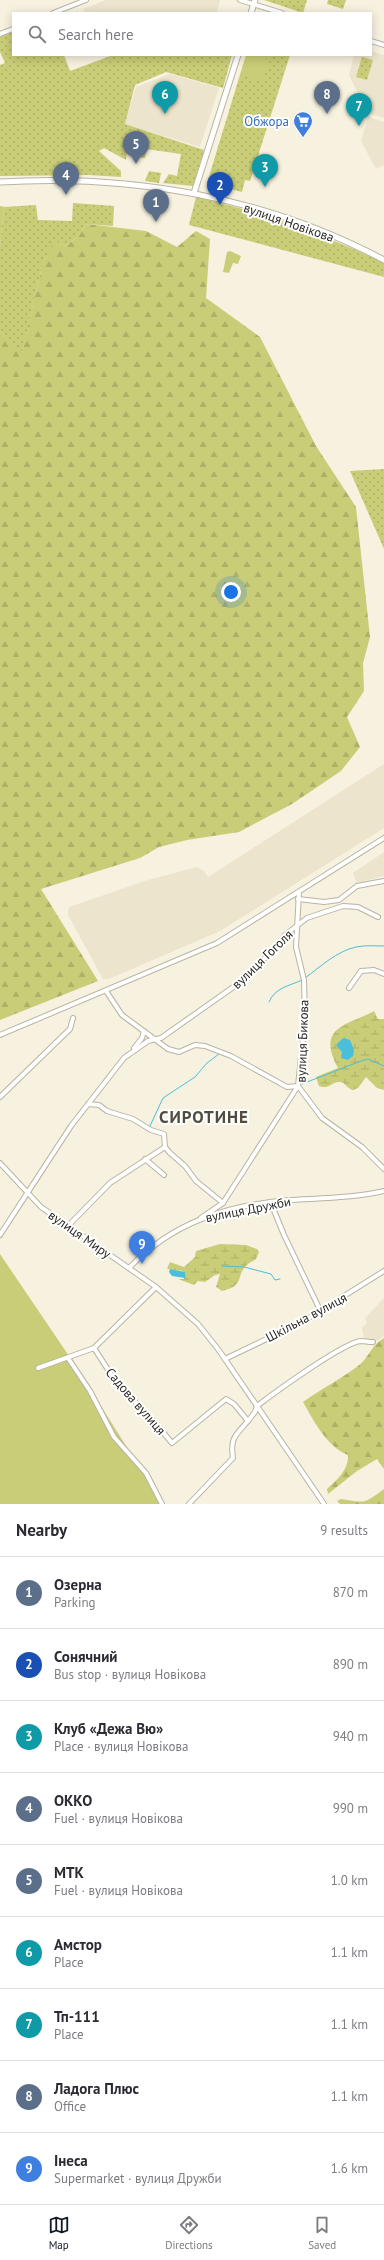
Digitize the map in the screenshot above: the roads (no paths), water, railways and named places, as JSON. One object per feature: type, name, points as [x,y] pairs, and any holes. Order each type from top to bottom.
[{"type":"main road","points":[[251,12],[254,2]]},
{"type":"main road","points":[[194,193],[238,56]]},
{"type":"main road","name":"вулиця Новікова","points":[[0,182],[59,180],[117,183],[194,193],[245,206],[294,222],[338,238],[384,260]]},
{"type":"street","points":[[56,12],[86,0]]},
{"type":"street","points":[[240,0],[254,2],[279,12]]},
{"type":"street","points":[[0,34],[12,29]]},
{"type":"street","points":[[372,41],[384,45]]},
{"type":"street","points":[[0,1035],[217,943],[384,838]]},
{"type":"street","points":[[298,899],[324,902],[339,900],[357,886],[384,882]]},
{"type":"street","name":"вулиця Бикова","points":[[299,892],[296,947],[304,980],[305,1018],[298,1086],[322,1118],[362,1147],[384,1169]]},
{"type":"street","name":"вулиця Гоголя","points":[[0,1235],[28,1193],[46,1162],[94,1095],[130,1052],[154,1039],[161,1038],[232,988],[272,952],[285,935],[307,918],[343,906],[358,907],[378,917]]},
{"type":"street","points":[[349,988],[361,971],[374,970],[384,974]]},
{"type":"street","points":[[106,991],[122,1015],[168,1049],[180,1052],[195,1045],[205,1046],[226,1054],[287,1087],[298,1086]]},
{"type":"street","points":[[0,1097],[70,1029],[73,1018]]},
{"type":"street","points":[[130,1052],[142,1038],[144,1031]]},
{"type":"street","points":[[200,1218],[223,1203],[298,1086]]},
{"type":"street","points":[[94,1095],[99,1106]]},
{"type":"street","points":[[88,1104],[99,1106],[107,1112],[133,1119],[151,1130],[164,1134],[166,1146],[185,1166],[196,1181],[223,1203]]},
{"type":"street","points":[[68,1226],[110,1183],[166,1146]]},
{"type":"street","points":[[145,1159],[164,1175]]},
{"type":"street","name":"вулиця Миру","points":[[0,1162],[41,1207],[156,1287],[187,1313],[225,1359]]},
{"type":"street","name":"вулиця Дружби","points":[[128,1268],[146,1249],[177,1229],[200,1218],[228,1210],[271,1203],[339,1199],[384,1191]]},
{"type":"street","points":[[271,1203],[284,1235],[321,1312]]},
{"type":"street","name":"Шкільна вулиця","points":[[225,1359],[321,1312],[384,1271]]},
{"type":"street","points":[[38,1368],[94,1348],[156,1287]]},
{"type":"street","points":[[189,1504],[233,1458],[231,1444],[233,1437],[255,1412],[257,1406],[281,1388],[348,1345],[363,1340],[373,1342]]},
{"type":"street","name":"Садова вулиця","points":[[94,1348],[116,1382],[152,1419],[172,1443],[226,1399],[234,1404],[248,1421]]},
{"type":"street","points":[[68,1358],[90,1390],[114,1437],[146,1473],[162,1504]]},
{"type":"street","points":[[225,1359],[323,1503]]},
{"type":"water","points":[[343,1038],[350,1040],[354,1050],[353,1056],[348,1060],[341,1058],[342,1052],[336,1045]]},
{"type":"water","points":[[170,1269],[185,1272],[185,1278],[172,1276],[169,1272]]},
{"type":"waterway","points":[[305,978],[329,960],[349,949],[363,946],[384,946]]},
{"type":"waterway","points":[[269,1002],[279,990],[302,980]]},
{"type":"waterway","points":[[150,1126],[163,1098],[195,1077],[207,1063],[219,1054]]},
{"type":"waterway","points":[[302,1084],[368,1059],[384,1066]]},
{"type":"waterway","points":[[222,1266],[244,1267],[271,1274],[275,1280],[280,1279]]},
{"type":"place","name":"Амстор","points":[[165,114]]},
{"type":"place","name":"Ладога Плюс","points":[[327,114]]},
{"type":"place","name":"Тп-111","points":[[359,126]]},
{"type":"place","name":"Обжора","points":[[303,138]]},
{"type":"place","name":"МТК","points":[[136,164]]},
{"type":"place","name":"Клуб «Дежа Вю»","points":[[265,187]]},
{"type":"place","name":"ОККО","points":[[66,195]]},
{"type":"place","name":"Сонячний","points":[[220,205]]},
{"type":"place","name":"Озерна","points":[[156,222]]},
{"type":"place","name":"Інеса","points":[[142,1264]]},
{"type":"district","name":"СИРОТИНЕ","points":[[204,1117]]}]
